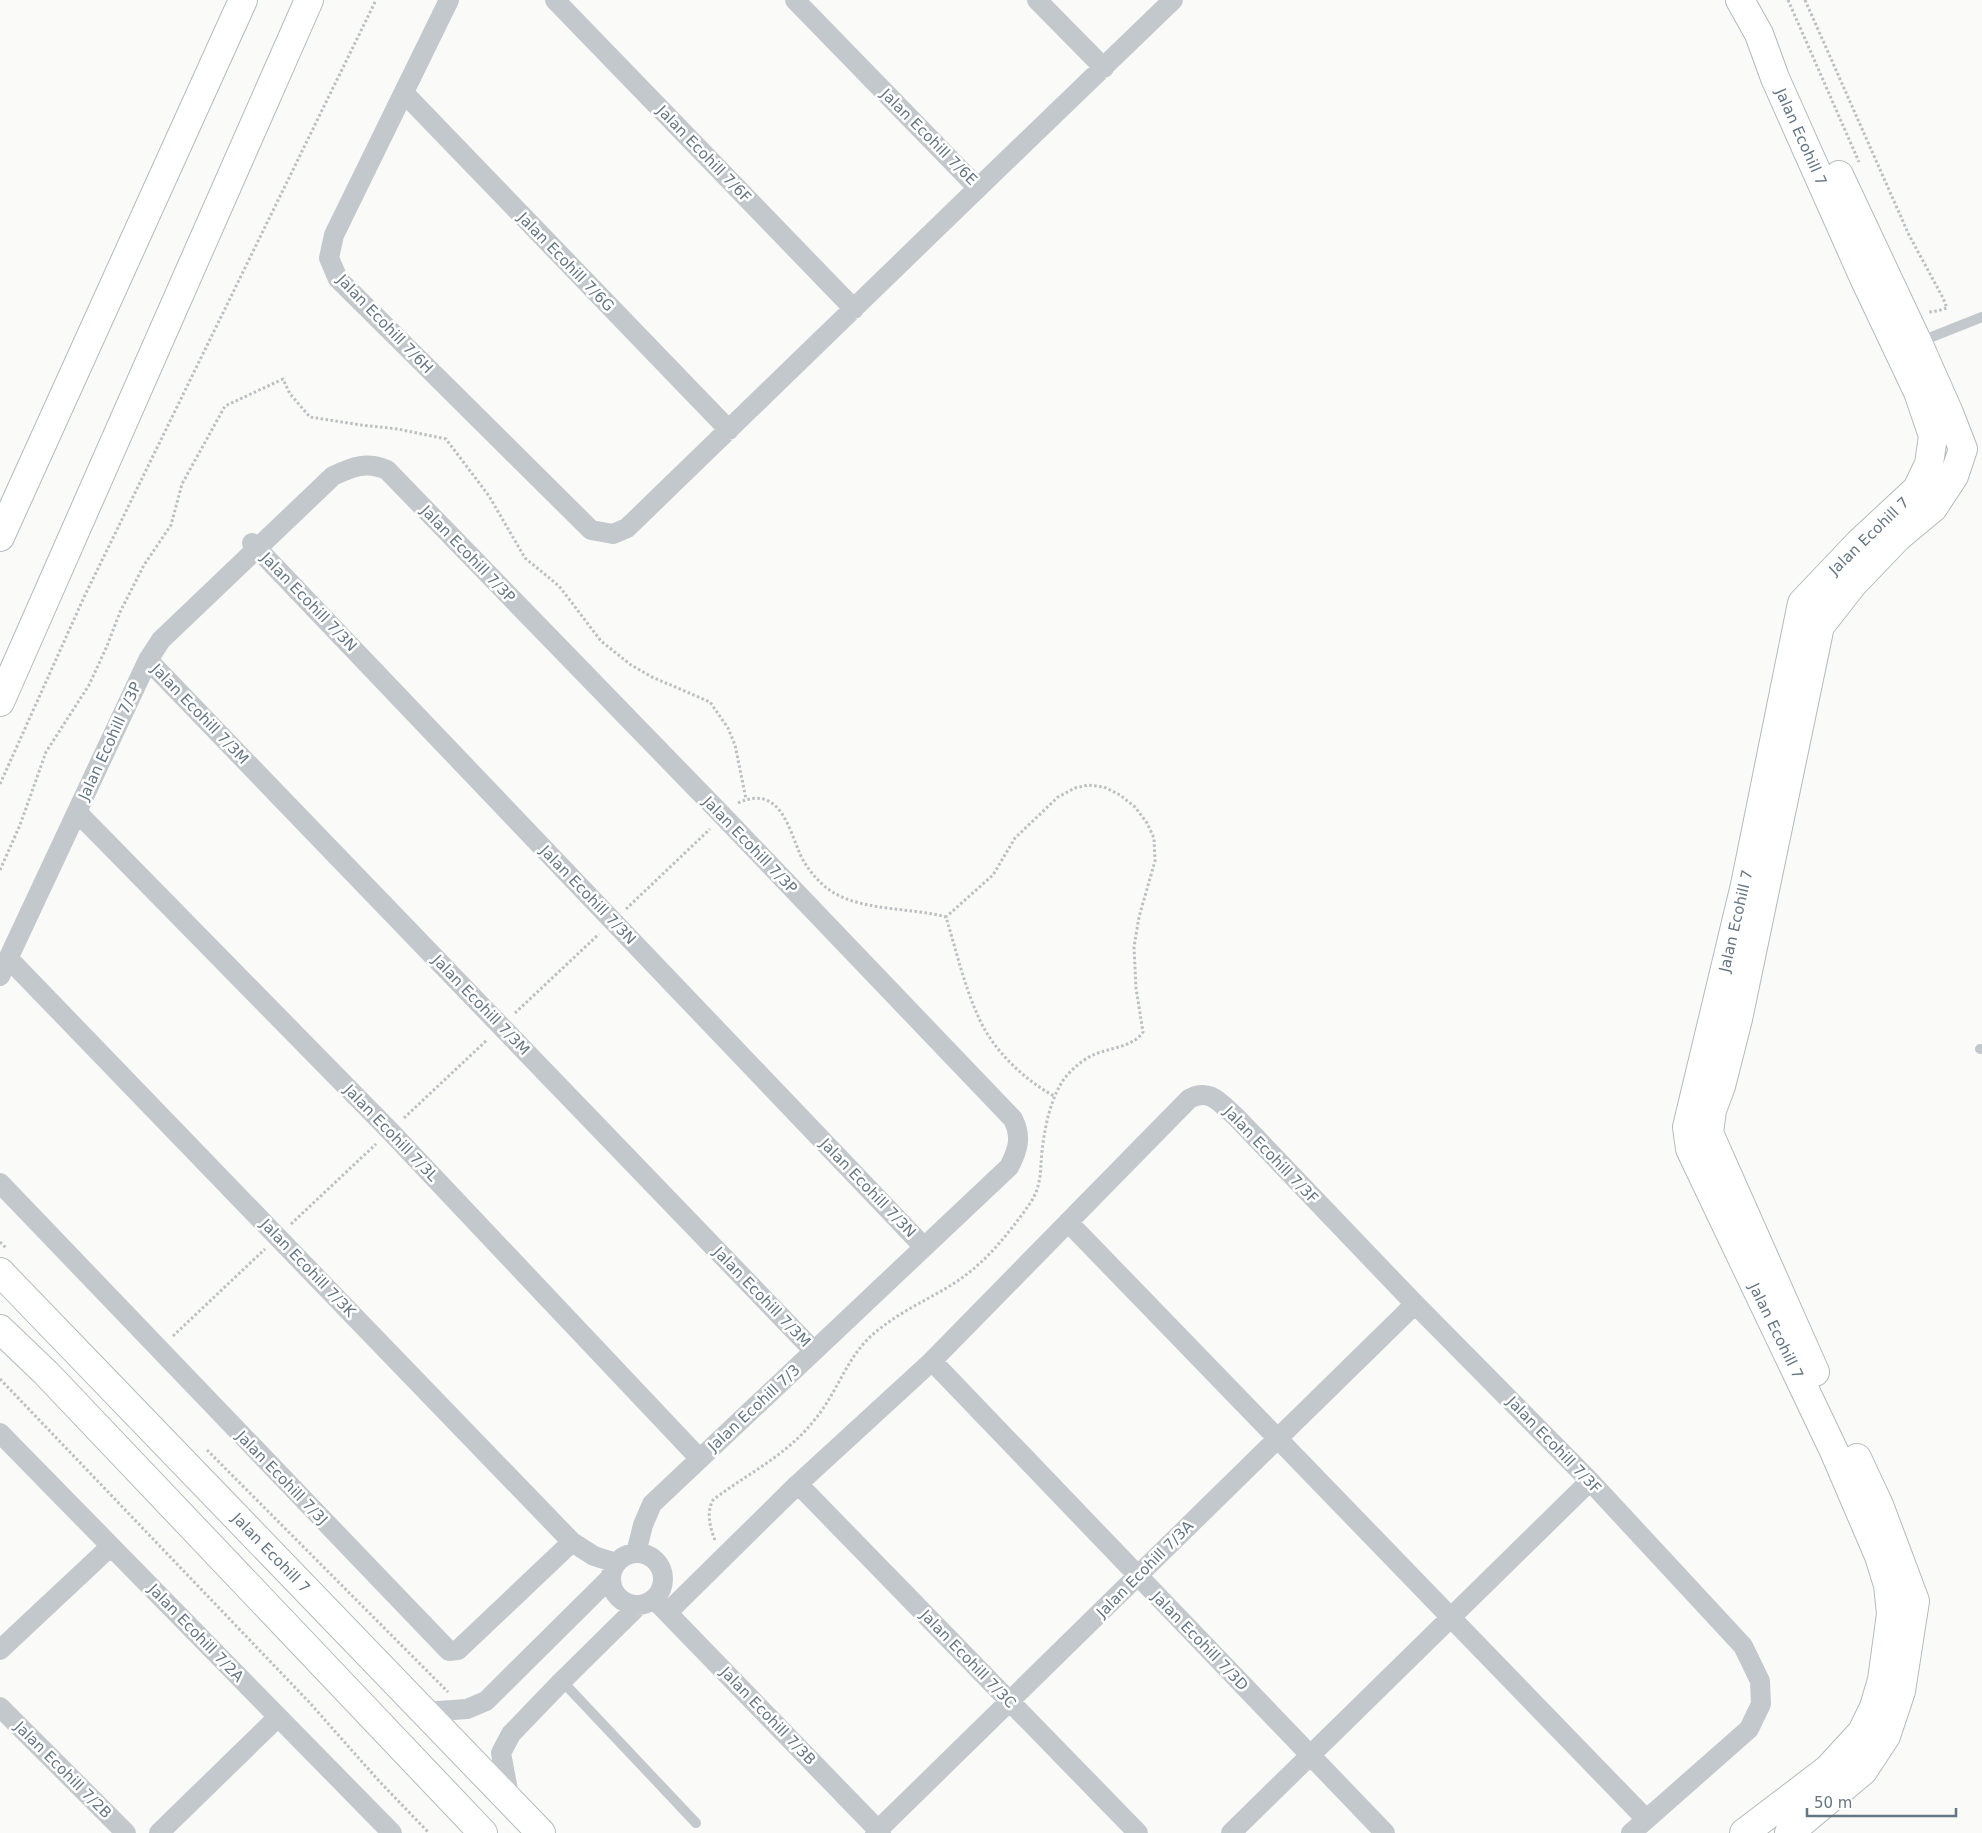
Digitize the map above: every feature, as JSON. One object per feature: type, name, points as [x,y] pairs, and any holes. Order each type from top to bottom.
[{"type":"street","points":[[0,537],[243,0]]},
{"type":"street","points":[[0,702],[309,0]]},
{"type":"street","name":"Jalan Ecohill 7/6H","points":[[449,0],[334,235],[329,258],[338,279],[591,530],[612,534],[627,528],[729,430]]},
{"type":"street","name":"Jalan Ecohill 7/6F","points":[[555,0],[854,309]]},
{"type":"street","name":"Jalan Ecohill 7/6E","points":[[795,0],[978,188],[1174,0]]},
{"type":"street","points":[[1037,0],[1104,68]]},
{"type":"street","name":"Jalan Ecohill 7","points":[[1740,0],[1759,34],[1775,78],[1864,278],[1918,392],[1933,436],[1929,464],[1917,489],[1859,544],[1802,603],[1745,885],[1687,1127],[1690,1149],[1834,1451],[1879,1556],[1888,1584],[1891,1614],[1882,1680],[1874,1707],[1862,1732],[1828,1769],[1744,1833]]},
{"type":"street","points":[[1761,0],[1837,173],[1918,343],[1963,449],[1954,476],[1933,508],[1898,537],[1854,584],[1820,626],[1738,1019],[1712,1110],[1709,1132],[1816,1372],[1879,1505],[1915,1601],[1901,1691],[1886,1736],[1862,1771],[1789,1833]]},
{"type":"street","name":"Jalan Ecohill 7/6G","points":[[404,93],[729,430]]},
{"type":"street","points":[[729,430],[978,188]]},
{"type":"street","name":"Jalan Ecohill 7/3P","points":[[5,968],[148,660],[168,632],[255,546],[332,476],[348,469],[374,464],[387,470],[722,815],[1013,1120]]},
{"type":"street","name":"Jalan Ecohill 7/3N","points":[[255,546],[924,1247]]},
{"type":"street","name":"Jalan Ecohill 7/3M","points":[[148,660],[814,1351]]},
{"type":"street","name":"Jalan Ecohill 7/3L","points":[[77,812],[390,1131],[700,1459]]},
{"type":"street","name":"Jalan Ecohill 7/3K","points":[[5,968],[278,1237],[572,1542],[614,1570]]},
{"type":"street","name":"Jalan Ecohill 7/3F","points":[[1068,1222],[1189,1099],[1198,1094],[1207,1094],[1237,1118],[1415,1304],[1590,1481],[1743,1646],[1760,1681],[1760,1704],[1750,1729],[1645,1818],[1631,1833]]},
{"type":"street","name":"Jalan Ecohill 7/3","points":[[636,1553],[643,1525],[652,1504],[1009,1167],[1014,1157],[1018,1140],[1018,1131],[1013,1120]]},
{"type":"street","name":"Jalan Ecohill 7/3J","points":[[0,1183],[449,1651],[458,1650],[572,1542]]},
{"type":"street","points":[[510,1801],[501,1753],[511,1734],[562,1680],[654,1606],[724,1558],[798,1484],[932,1362],[1068,1222],[1449,1618],[1645,1818]]},
{"type":"street","name":"Jalan Ecohill 7","points":[[7,1264],[424,1712],[541,1833]]},
{"type":"street","name":"Jalan Ecohill 7/3A","points":[[878,1832],[1415,1304]]},
{"type":"street","points":[[0,1329],[46,1373],[483,1833]]},
{"type":"street","name":"Jalan Ecohill 7/3D","points":[[932,1362],[1385,1833]]},
{"type":"street","name":"Jalan Ecohill 7/2A","points":[[0,1433],[392,1833]]},
{"type":"street","points":[[1231,1833],[1590,1481]]},
{"type":"street","name":"Jalan Ecohill 7/3C","points":[[798,1484],[1138,1833]]},
{"type":"street","points":[[0,1650],[111,1546]]},
{"type":"street","points":[[424,1712],[467,1709],[486,1701],[614,1570],[622,1558],[636,1553],[651,1557],[662,1569],[663,1586],[654,1606]]},
{"type":"street","points":[[614,1570],[614,1591],[624,1602],[654,1606]]},
{"type":"street","name":"Jalan Ecohill 7/3B","points":[[654,1606],[878,1832]]},
{"type":"street","name":"Jalan Ecohill 7/2B","points":[[0,1707],[126,1833]]},
{"type":"street","points":[[159,1833],[278,1716]]},
{"type":"lane","points":[[1918,343],[1982,317]]},
{"type":"lane","points":[[562,1680],[696,1823]]},
{"type":"path","points":[[0,784],[89,586],[376,0]]},
{"type":"path","points":[[1788,0],[1860,162]]},
{"type":"path","points":[[1805,0],[1909,235],[1947,308],[1928,312],[1924,306]]},
{"type":"path","points":[[0,870],[20,825],[46,752],[89,685],[124,603],[144,566],[171,525],[182,484],[225,406],[283,379],[290,394],[310,417],[398,429],[446,439],[489,496],[525,558],[559,586],[600,641],[631,665],[652,677],[710,702],[728,728],[734,745],[746,799]]},
{"type":"path","points":[[159,1349],[613,921],[722,815],[746,799],[759,798],[772,802],[781,812],[810,871],[836,895],[897,910],[946,917],[993,875],[1015,838],[1058,797],[1075,788],[1088,785],[1104,787],[1120,795],[1135,807],[1147,823],[1154,838],[1155,861],[1139,917],[1134,947],[1136,988],[1143,1032],[1136,1040],[1091,1056],[1065,1078],[1054,1096],[1048,1116],[1042,1152],[1041,1178],[1032,1199],[1014,1226],[978,1267],[888,1322],[865,1342],[853,1359],[832,1397],[816,1419],[787,1450],[713,1500],[709,1506],[708,1513],[714,1536],[724,1558]]},
{"type":"path","points":[[946,917],[978,1017],[994,1043],[1019,1070],[1041,1089],[1054,1096]]},
{"type":"path","points":[[0,1242],[7,1264]]},
{"type":"path","points":[[0,1380],[309,1702],[379,1781],[429,1833]]},
{"type":"path","points":[[203,1446],[467,1709]]}]
